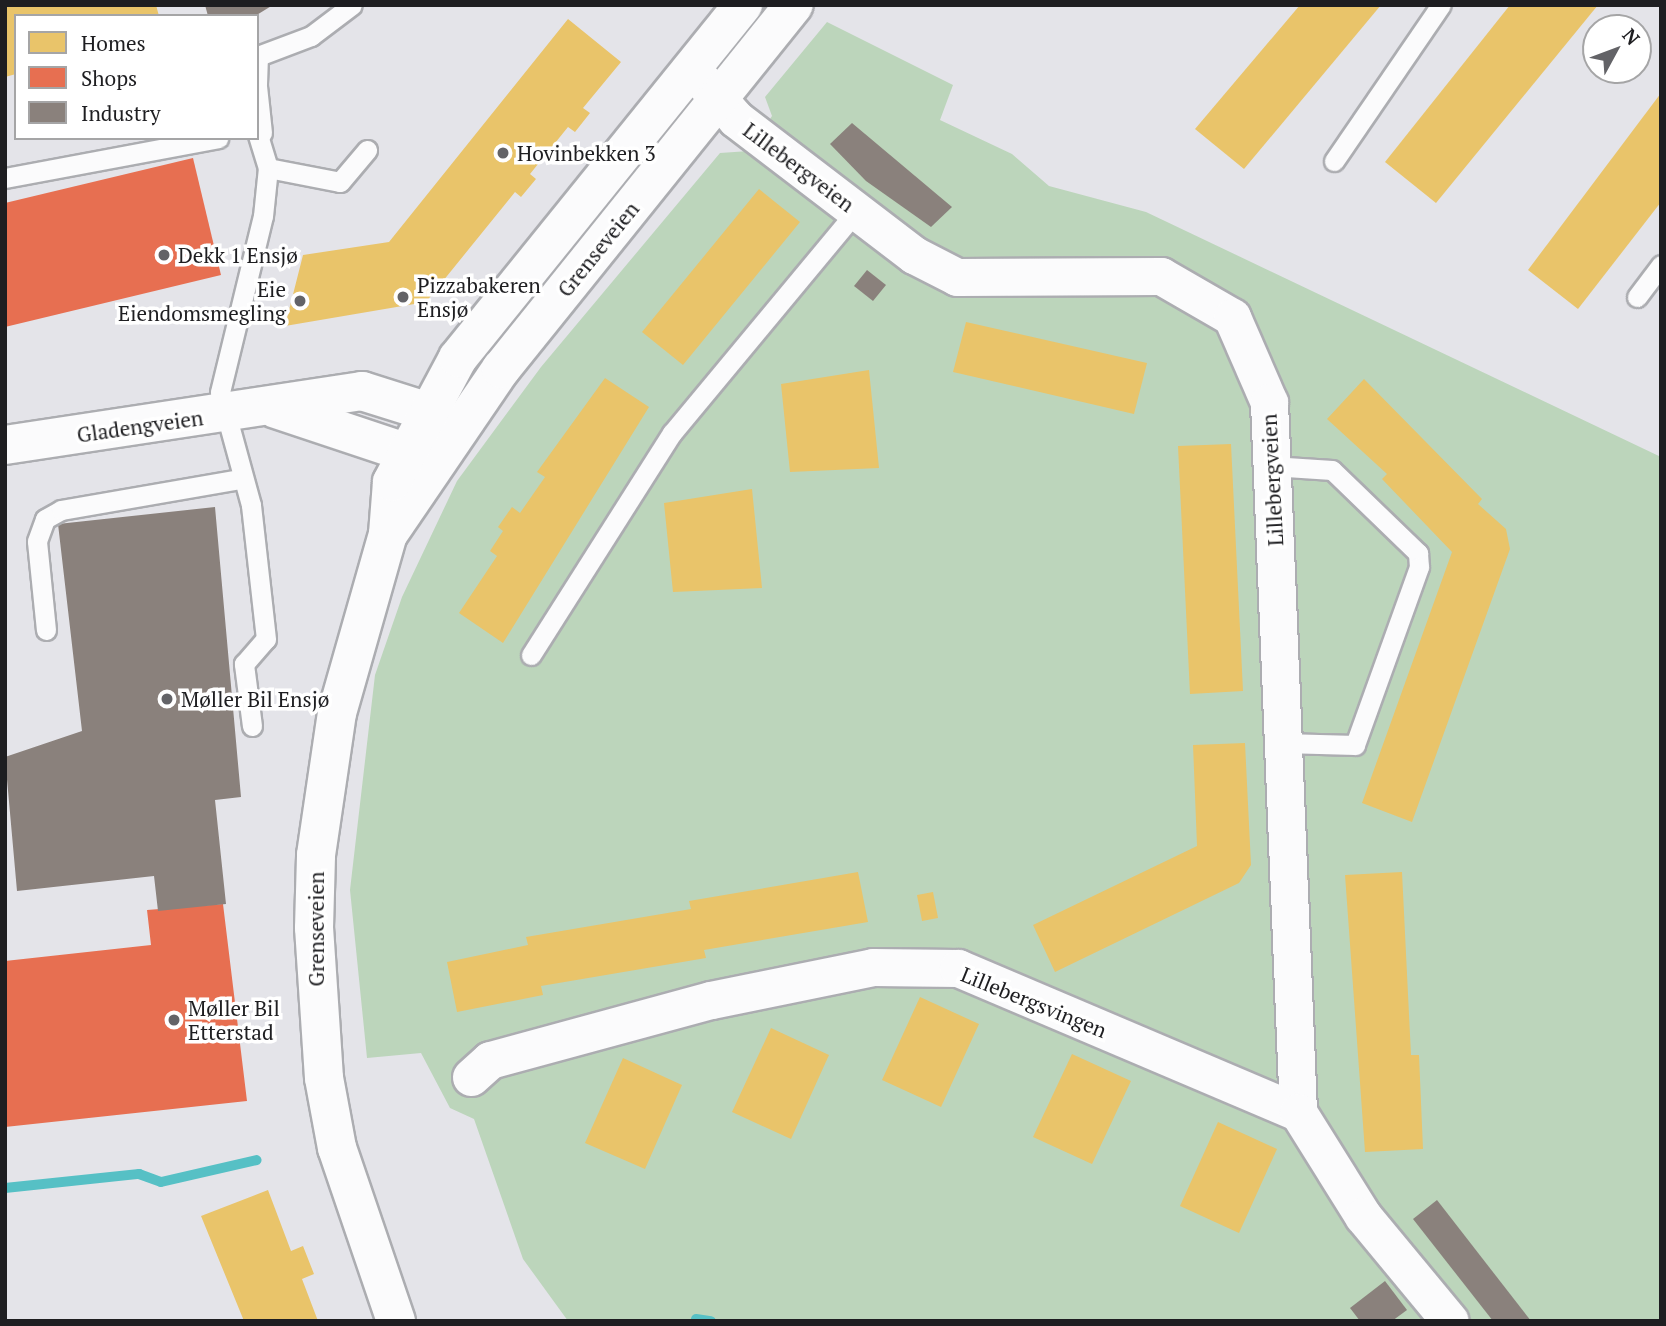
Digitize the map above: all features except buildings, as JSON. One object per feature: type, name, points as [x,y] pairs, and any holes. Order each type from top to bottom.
[{"type":"main road","name":"Grenseveien","points":[[396,1321],[337,1148],[319,1038],[314,928],[316,855],[337,713],[388,534],[392,482],[426,411],[458,358],[743,5]]},
{"type":"main road","name":"Grenseveien","points":[[388,534],[445,445],[794,5]]},
{"type":"main road","name":"Gladengveien","points":[[5,445],[276,409],[362,391],[426,411]]},
{"type":"main road","name":"Gladengveien","points":[[276,409],[405,452],[445,445]]},
{"type":"main road","points":[[426,411],[445,445]]},
{"type":"street","name":"Lillebergveien","points":[[696,64],[715,102],[914,255],[957,278],[1161,276],[1205,296],[1232,317],[1253,357],[1269,402],[1298,1112]]},
{"type":"street","name":"Lillebergsvingen","points":[[471,1076],[490,1060],[711,1000],[873,967],[958,968],[1298,1112]]},
{"type":"street","points":[[1298,1112],[1363,1216],[1450,1321]]},
{"type":"lane","points":[[259,56],[311,36],[352,5]]},
{"type":"lane","points":[[1334,161],[1441,5]]},
{"type":"lane","points":[[252,726],[244,664],[266,639],[251,505],[241,479],[238,447],[223,414],[220,392],[263,216],[268,168],[259,133]]},
{"type":"lane","points":[[5,178],[207,140]]},
{"type":"lane","points":[[268,168],[340,182],[367,150]]},
{"type":"lane","points":[[531,655],[672,433],[856,211]]},
{"type":"lane","points":[[1637,297],[1661,265]]},
{"type":"lane","points":[[1271,467],[1332,470],[1418,553],[1419,567],[1355,745],[1283,743]]},
{"type":"lane","points":[[46,630],[37,541],[45,519],[61,510],[241,479]]},
{"type":"green space","points":[[827,22],[953,85],[940,120],[1012,154],[1049,186],[1146,212],[1661,457],[1661,1321],[568,1321],[523,1259],[474,1119],[450,1108],[421,1053],[367,1058],[350,890],[375,675],[402,597],[457,481],[541,367],[720,153],[749,151],[772,116],[765,97]]},
{"type":"waterway","points":[[5,1188],[139,1174],[161,1182],[257,1160]]},
{"type":"waterway","points":[[696,1319],[711,1321]]},
{"type":"place","name":"Hovinbekken 3","points":[[503,153]]},
{"type":"place","name":"Dekk 1 Ensjø","points":[[164,255]]},
{"type":"place","name":"Pizzabakeren Ensjø","points":[[403,297]]},
{"type":"place","name":"Eie Eiendomsmegling","points":[[300,301]]},
{"type":"place","name":"Møller Bil Ensjø","points":[[167,699]]},
{"type":"place","name":"Møller Bil Etterstad","points":[[174,1020]]}]
